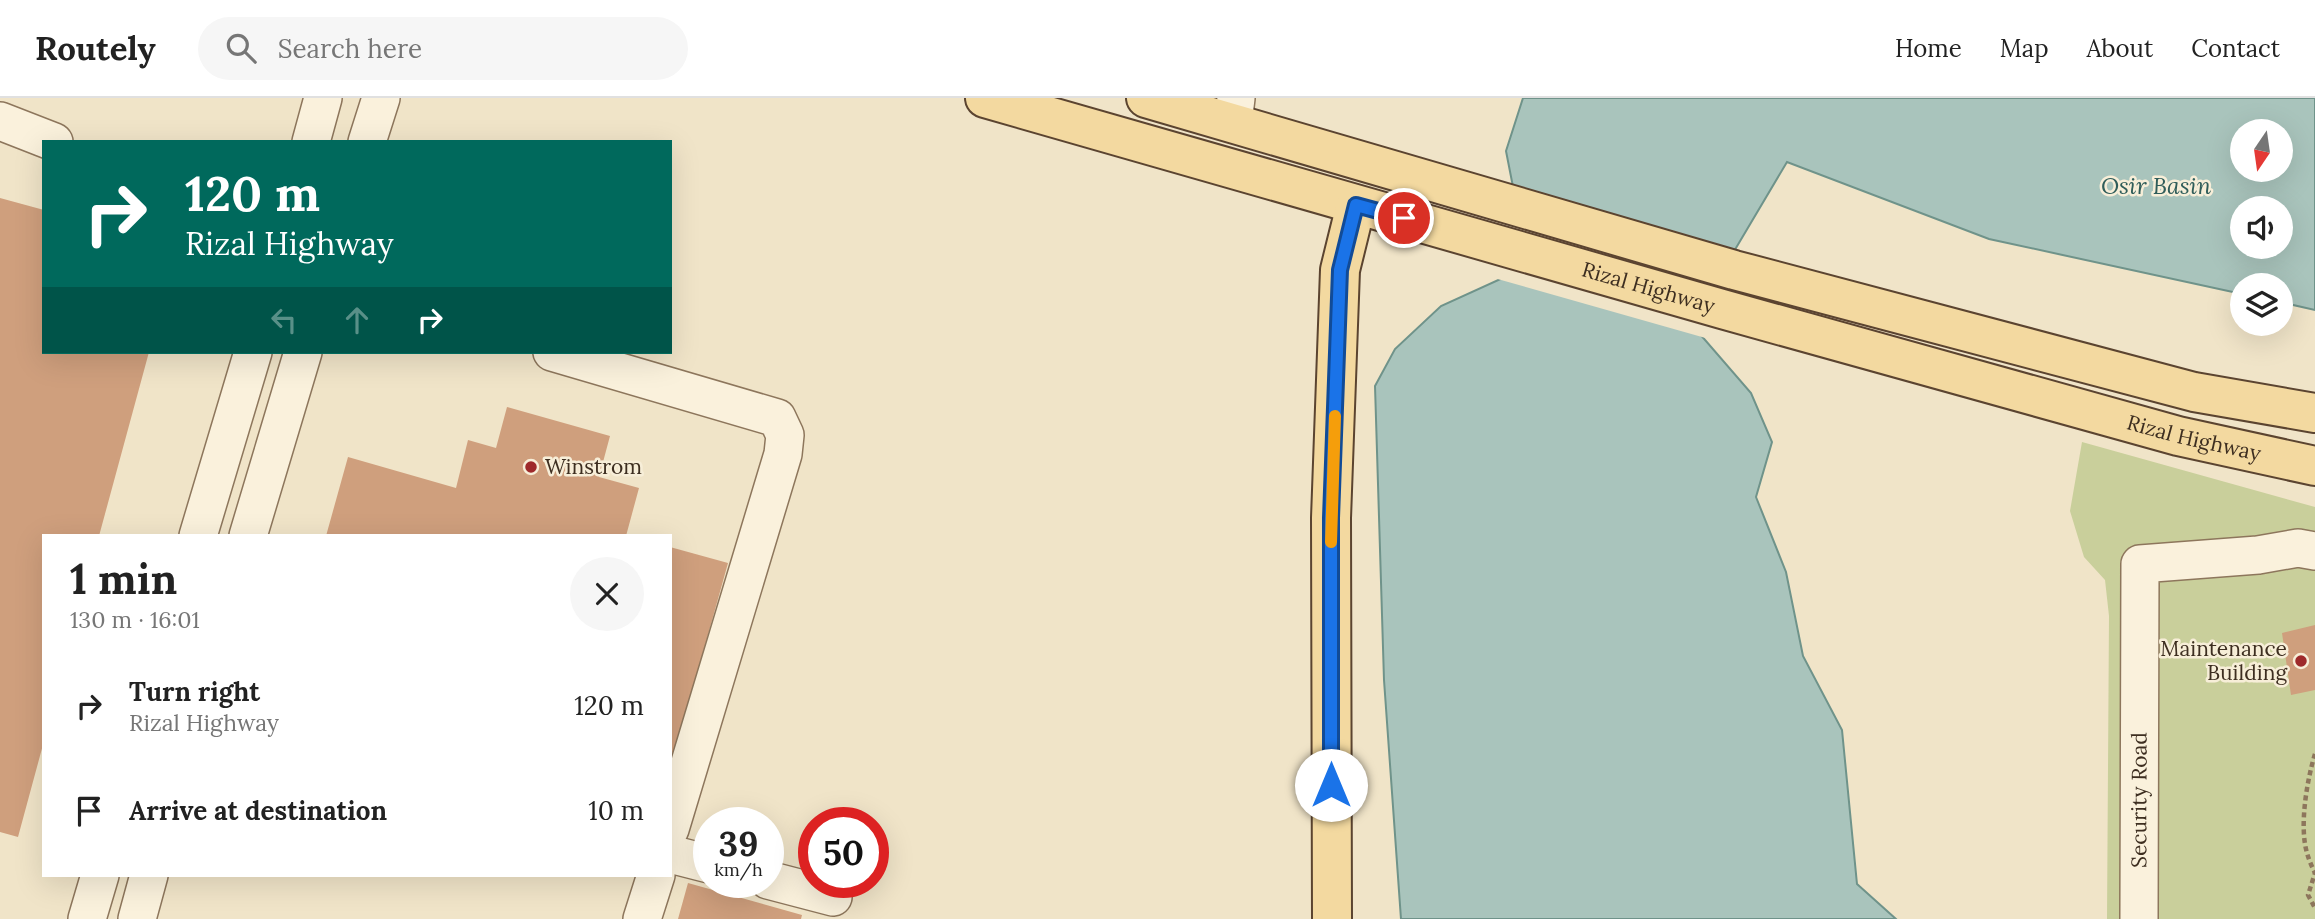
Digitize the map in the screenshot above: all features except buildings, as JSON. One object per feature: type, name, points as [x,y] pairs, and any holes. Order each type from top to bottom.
[{"type":"main road","name":"Rizal Highway","points":[[985,98],[1722,309],[2178,436],[2315,466]]},
{"type":"main road","name":"Rizal Highway","points":[[1146,98],[1234,111],[1510,205],[1734,270],[2194,392],[2315,413]]},
{"type":"main road","points":[[1332,919],[1331,518],[1340,270],[1356,205]]},
{"type":"street","points":[[312,140],[323,98]]},
{"type":"street","points":[[368,140],[381,98]]},
{"type":"street","points":[[0,121],[49,140]]},
{"type":"street","points":[[199,534],[252,354]]},
{"type":"street","points":[[249,534],[302,354]]},
{"type":"street","points":[[559,354],[778,418],[785,435],[783,454],[676,791],[672,816]]},
{"type":"street","name":"Security Road","points":[[2139,919],[2140,564],[2258,555],[2298,548],[2315,551]]},
{"type":"street","points":[[672,855],[693,860]]},
{"type":"street","points":[[87,919],[99,877]]},
{"type":"street","points":[[137,919],[148,877]]},
{"type":"street","points":[[642,919],[655,877]]},
{"type":"path","points":[[2315,754],[2308,777],[2304,832],[2306,852],[2315,873],[2308,895],[2315,908]]},
{"type":"green space","points":[[2082,442],[2315,507],[2315,919],[2107,919],[2109,616],[2105,580],[2084,557],[2070,511]]},
{"type":"water","name":"Osir Basin","points":[[1523,98],[2315,98],[2315,310],[2293,305],[2293,273],[2230,273],[2230,291],[1989,239],[1787,162],[1714,285],[1699,333],[1751,393],[1772,442],[1756,497],[1786,572],[1803,656],[1842,730],[1857,884],[1896,919],[1401,919],[1384,680],[1375,386],[1395,349],[1441,306],[1505,277],[1522,233],[1506,151]]},
{"type":"pier","points":[[1512,199],[1736,255],[1717,287],[1703,333],[1709,339],[1494,278],[1502,275],[1519,233]]},
{"type":"slow traffic","points":[[1331,542],[1335,416]]},
{"type":"place","name":"Winstrom","points":[[531,467]]},
{"type":"place","name":"Maintenance Building","points":[[2301,661]]},
{"type":"route","points":[[1331,785],[1331,518],[1340,270],[1356,205],[1404,218]]}]
